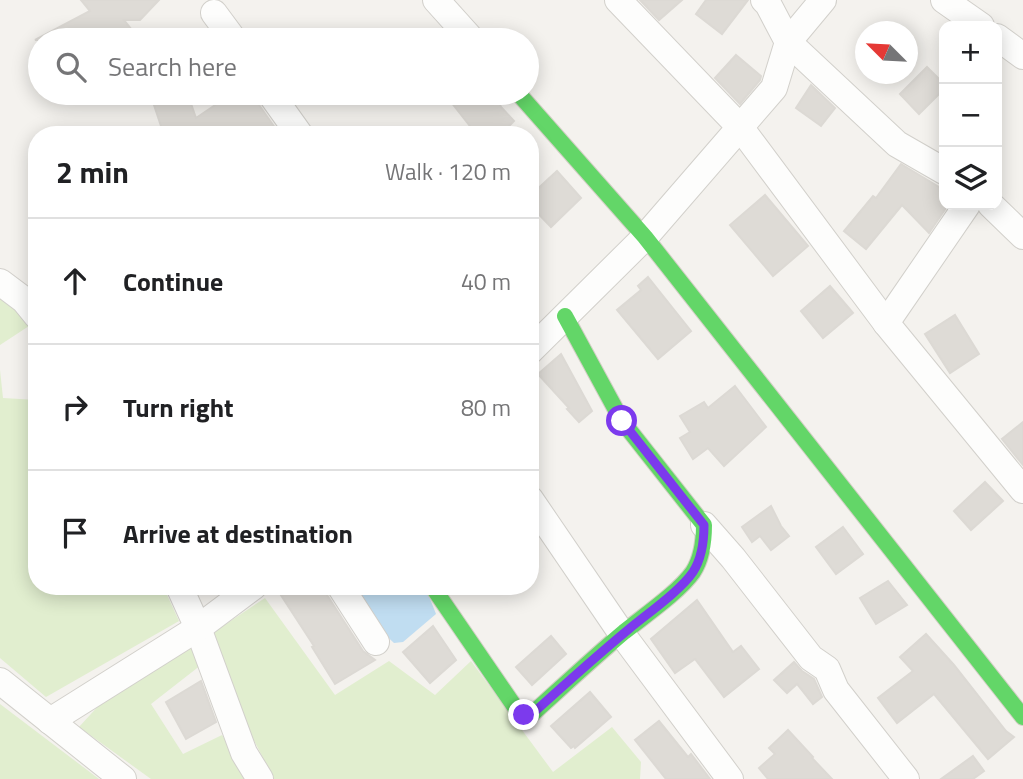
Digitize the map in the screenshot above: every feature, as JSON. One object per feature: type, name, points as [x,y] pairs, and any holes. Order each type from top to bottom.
[{"type":"street","points":[[436,0],[461,28]]},
{"type":"street","points":[[618,0],[740,127],[886,323],[1023,490]]},
{"type":"street","points":[[764,0],[788,42],[897,144],[939,168]]},
{"type":"street","points":[[539,342],[645,237],[774,88],[788,42],[823,0]]},
{"type":"street","points":[[944,0],[974,21]]},
{"type":"street","points":[[214,13],[225,28]]},
{"type":"street","points":[[1002,41],[1023,56]]},
{"type":"street","points":[[279,105],[294,126]]},
{"type":"street","points":[[529,105],[645,237],[1023,717]]},
{"type":"street","points":[[886,323],[964,210]]},
{"type":"street","points":[[996,210],[1023,236]]},
{"type":"street","points":[[0,282],[28,305]]},
{"type":"street","points":[[565,316],[622,421],[811,658],[827,669],[836,690],[906,779]]},
{"type":"street","points":[[539,512],[622,634],[730,779]]},
{"type":"street","points":[[438,595],[519,713],[531,715],[686,581],[701,554],[704,525]]},
{"type":"street","points":[[183,595],[244,753],[260,779]]},
{"type":"street","points":[[50,721],[198,628],[242,595]]},
{"type":"street","points":[[346,595],[376,642]]},
{"type":"street","points":[[0,681],[123,779]]},
{"type":"green space","points":[[0,296],[28,327],[0,345]]},
{"type":"green space","points":[[0,370],[3,398],[28,399],[28,595],[167,595],[179,621],[46,697],[0,658]]},
{"type":"green space","points":[[265,598],[335,695],[389,661],[435,695],[471,661],[553,772],[612,727],[641,762],[640,779],[274,779],[234,702],[214,632]]},
{"type":"green space","points":[[192,643],[201,665],[151,704],[183,754],[222,735],[249,779],[151,779],[79,727],[112,691]]},
{"type":"green space","points":[[0,704],[99,779],[0,779]]},
{"type":"water","points":[[361,595],[429,595],[436,614],[403,642],[394,643],[378,628]]},
{"type":"building","points":[[81,0],[159,0],[140,20],[124,20],[130,28],[58,28],[90,11]]},
{"type":"building","points":[[640,0],[682,0],[659,20]]},
{"type":"building","points":[[706,0],[748,0],[722,34],[696,14]]},
{"type":"building","points":[[736,55],[761,76],[740,104],[715,78]]},
{"type":"building","points":[[927,67],[939,79],[939,94],[919,114],[900,94],[910,84],[918,84],[918,76]]},
{"type":"building","points":[[811,85],[835,108],[821,126],[796,108]]},
{"type":"building","points":[[154,105],[191,105],[196,118],[215,105],[259,105],[274,126],[161,126]]},
{"type":"building","points":[[453,105],[500,105],[514,121],[509,126],[470,126]]},
{"type":"building","points":[[901,164],[939,187],[939,210],[945,210],[929,233],[902,205],[866,249],[844,231],[873,196],[876,198]]},
{"type":"building","points":[[557,171],[581,198],[551,227],[539,214],[539,188]]},
{"type":"building","points":[[765,195],[808,246],[773,276],[730,225]]},
{"type":"building","points":[[648,277],[691,331],[658,359],[617,310],[641,290],[638,286]]},
{"type":"building","points":[[830,286],[853,313],[823,338],[801,311]]},
{"type":"building","points":[[955,315],[979,354],[950,373],[925,334]]},
{"type":"building","points":[[561,354],[592,411],[579,422],[539,373]]},
{"type":"building","points":[[735,386],[766,427],[724,466],[708,448],[693,459],[680,438],[690,432],[680,416],[704,402],[708,408]]},
{"type":"building","points":[[1023,422],[1023,465],[1002,439]]},
{"type":"building","points":[[985,482],[1003,501],[971,530],[954,511]]},
{"type":"building","points":[[771,506],[789,536],[771,550],[760,536],[752,542],[742,527]]},
{"type":"building","points":[[843,527],[863,554],[836,574],[816,547]]},
{"type":"building","points":[[888,581],[907,605],[876,624],[860,598]]},
{"type":"building","points":[[281,595],[327,595],[363,651],[375,660],[335,684],[312,647],[314,646]]},
{"type":"building","points":[[697,600],[733,652],[741,646],[759,669],[724,697],[695,659],[675,673],[651,639]]},
{"type":"building","points":[[433,626],[456,660],[430,683],[403,652]]},
{"type":"building","points":[[926,634],[1006,731],[1014,737],[988,759],[934,694],[897,723],[878,698],[913,671],[900,657]]},
{"type":"building","points":[[551,636],[566,654],[532,685],[516,667]]},
{"type":"building","points":[[794,662],[814,679],[822,697],[813,704],[797,684],[787,693],[774,680]]},
{"type":"building","points":[[201,681],[216,722],[186,739],[166,702]]},
{"type":"building","points":[[590,692],[611,717],[575,748],[571,748],[551,726]]},
{"type":"building","points":[[659,721],[688,757],[691,754],[710,779],[666,779],[635,740]]},
{"type":"building","points":[[788,730],[832,779],[768,779],[759,768],[775,754],[769,748]]},
{"type":"building","points":[[973,756],[984,771],[973,779],[941,779]]},
{"type":"traffic: fast","points":[[529,105],[645,237],[1023,717]]},
{"type":"traffic: fast","points":[[438,595],[519,713],[531,715],[612,642],[670,596],[687,580],[699,561],[704,525],[622,421],[565,316]]},
{"type":"route","points":[[524,715],[531,715],[686,581],[701,554],[704,525],[622,421]]}]
